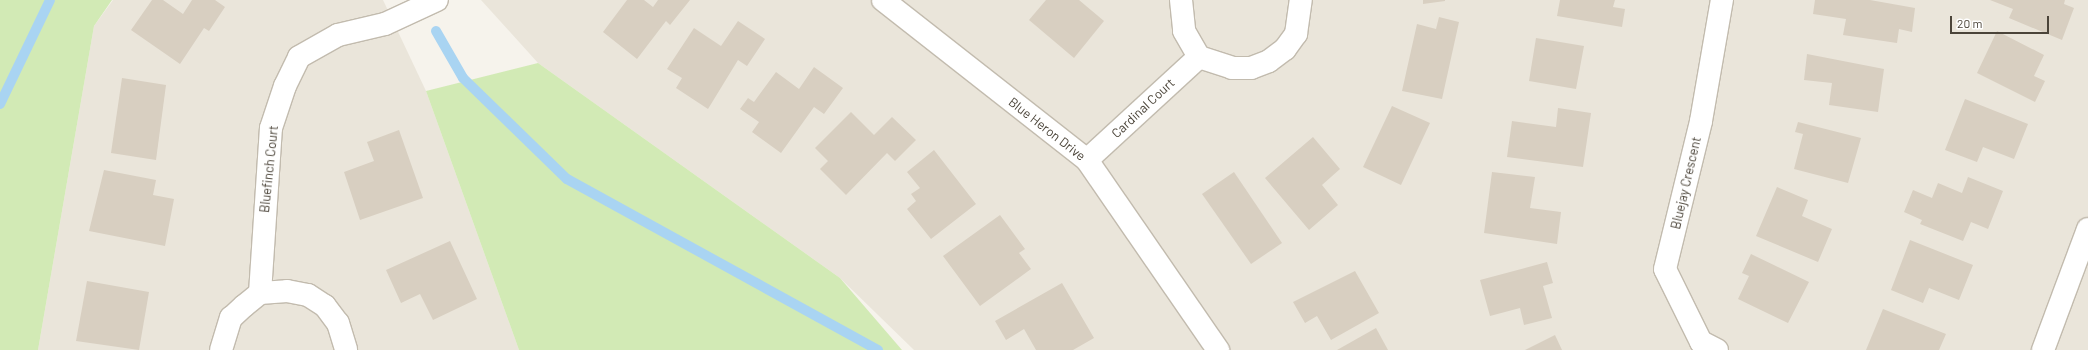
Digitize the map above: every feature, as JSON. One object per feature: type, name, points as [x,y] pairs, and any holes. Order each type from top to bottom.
[{"type":"street","name":"Bluefinch Court","points":[[260,293],[271,128],[284,86],[299,57],[338,35],[385,24],[438,0]]},
{"type":"street","name":"Blue Heron Drive","points":[[883,0],[1088,160],[1218,350]]},
{"type":"street","points":[[1181,0],[1184,31],[1199,57],[1232,68],[1251,68],[1269,61],[1285,50],[1296,34],[1301,0]]},
{"type":"street","name":"Bluejay Crescent","points":[[1717,350],[1701,342],[1666,269],[1701,122],[1722,0]]},
{"type":"street","name":"Cardinal Court","points":[[1088,160],[1199,57]]},
{"type":"street","points":[[2044,350],[2088,228]]},
{"type":"street","points":[[221,350],[232,318],[260,293],[286,290],[308,295],[325,306],[338,323],[346,350]]},
{"type":"shaded area","points":[[113,0],[383,0],[426,91],[519,350],[38,350],[94,26]]},
{"type":"shaded area","points":[[481,0],[2088,0],[2088,350],[914,350],[840,278],[538,63]]},
{"type":"green space","points":[[0,0],[112,0],[94,26],[38,350],[0,350]]},
{"type":"green space","points":[[538,63],[840,278],[902,350],[519,350],[426,91]]},
{"type":"building","points":[[152,0],[163,0],[183,14],[192,0],[215,0],[225,7],[209,31],[204,28],[180,64],[131,30]]},
{"type":"building","points":[[627,0],[644,0],[653,7],[658,0],[690,0],[670,25],[666,21],[637,59],[603,32]]},
{"type":"building","points":[[1046,0],[1079,0],[1104,21],[1074,58],[1029,20]]},
{"type":"building","points":[[1423,0],[1445,0],[1445,1],[1423,4]]},
{"type":"building","points":[[1560,0],[1615,0],[1613,7],[1625,9],[1622,27],[1557,16]]},
{"type":"building","points":[[1815,0],[1870,0],[1915,8],[1912,32],[1899,29],[1897,43],[1843,35],[1846,19],[1813,14]]},
{"type":"building","points":[[1990,0],[2065,0],[2064,4],[2074,8],[2062,40],[2009,18],[2013,9]]},
{"type":"building","points":[[1439,17],[1459,22],[1442,99],[1402,91],[1417,24],[1436,29]]},
{"type":"building","points":[[738,21],[765,39],[747,66],[738,60],[708,109],[676,88],[682,78],[667,69],[694,28],[721,46]]},
{"type":"building","points":[[1997,31],[2044,55],[2034,76],[2045,81],[2035,102],[1977,73]]},
{"type":"building","points":[[1536,38],[1584,46],[1576,89],[1529,81]]},
{"type":"building","points":[[1807,54],[1884,69],[1878,112],[1829,105],[1832,83],[1804,80]]},
{"type":"building","points":[[814,67],[843,88],[824,114],[814,107],[781,153],[752,132],[759,122],[740,109],[748,98],[754,102],[776,72],[799,89]]},
{"type":"building","points":[[122,78],[166,85],[156,160],[111,153]]},
{"type":"building","points":[[1965,99],[2028,124],[2014,159],[1983,147],[1977,162],[1945,150]]},
{"type":"building","points":[[1392,106],[1430,123],[1401,185],[1363,167]]},
{"type":"building","points":[[1558,108],[1591,113],[1583,167],[1507,157],[1512,121],[1556,127]]},
{"type":"building","points":[[851,112],[874,135],[892,117],[916,140],[895,161],[887,153],[846,195],[820,169],[828,161],[815,148]]},
{"type":"building","points":[[1798,122],[1861,138],[1848,183],[1794,169],[1803,134],[1795,132]]},
{"type":"building","points":[[399,130],[423,198],[360,220],[344,172],[374,161],[367,142]]},
{"type":"building","points":[[1313,137],[1340,169],[1322,185],[1338,205],[1309,230],[1265,178]]},
{"type":"building","points":[[934,150],[976,204],[931,239],[907,209],[916,201],[911,194],[920,188],[907,172]]},
{"type":"building","points":[[104,170],[156,180],[153,195],[174,199],[165,246],[89,231]]},
{"type":"building","points":[[1234,172],[1282,243],[1251,264],[1202,194]]},
{"type":"building","points":[[1492,172],[1535,177],[1530,208],[1561,212],[1557,244],[1484,233]]},
{"type":"building","points":[[1968,177],[2003,191],[1988,229],[1971,222],[1963,241],[1920,224],[1922,220],[1904,212],[1913,190],[1932,198],[1938,183],[1962,193]]},
{"type":"building","points":[[1777,187],[1808,200],[1802,216],[1832,229],[1818,262],[1756,236]]},
{"type":"building","points":[[1000,215],[1025,249],[1019,253],[1031,269],[980,306],[943,256]]},
{"type":"building","points":[[1910,240],[1973,265],[1959,300],[1929,288],[1923,303],[1891,290]]},
{"type":"building","points":[[450,241],[477,299],[433,320],[420,294],[401,303],[386,270]]},
{"type":"building","points":[[1751,254],[1809,282],[1788,323],[1738,299],[1749,276],[1742,273]]},
{"type":"building","points":[[1547,262],[1553,283],[1543,286],[1552,318],[1524,325],[1520,308],[1490,316],[1480,280]]},
{"type":"building","points":[[1355,271],[1379,313],[1331,340],[1317,316],[1305,323],[1293,302]]},
{"type":"building","points":[[87,281],[149,292],[139,350],[76,341]]},
{"type":"building","points":[[1062,283],[1094,338],[1073,350],[1036,350],[1024,329],[1006,340],[995,321]]},
{"type":"building","points":[[1883,309],[1946,334],[1939,350],[1866,350]]},
{"type":"building","points":[[1376,328],[1388,350],[1337,350]]},
{"type":"building","points":[[1555,335],[1562,350],[1525,350]]},
{"type":"waterway","points":[[0,104],[50,0]]},
{"type":"waterway","points":[[436,31],[463,78],[567,179],[878,350]]}]
